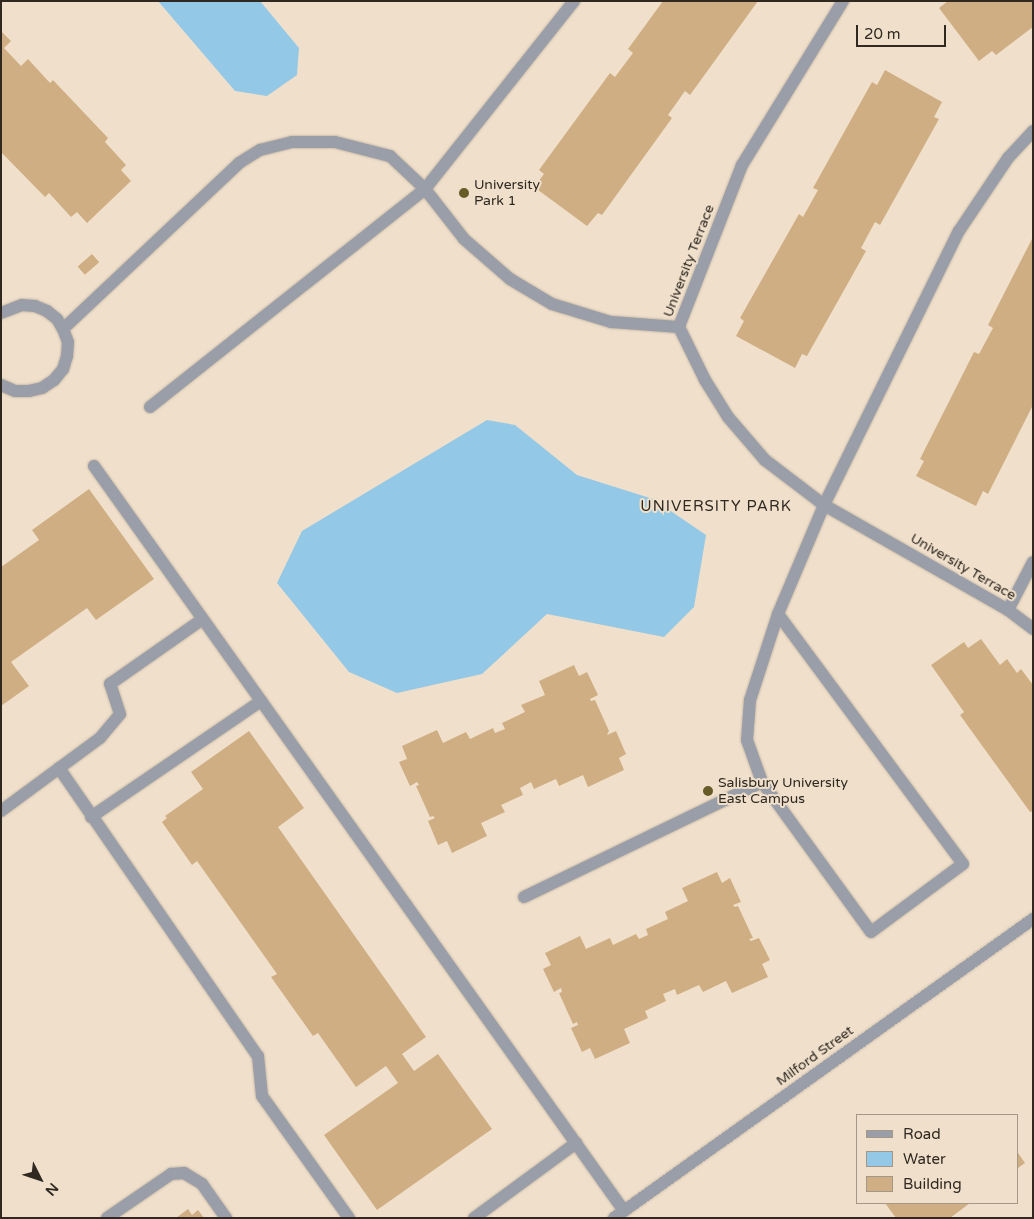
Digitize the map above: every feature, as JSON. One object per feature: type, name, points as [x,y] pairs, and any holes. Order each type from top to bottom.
[{"type":"street","points":[[150,407],[425,189],[574,1]]},
{"type":"street","name":"University Terrace","points":[[844,1],[742,164],[679,327],[704,380],[728,417],[765,460],[824,505],[1008,610],[1033,629]]},
{"type":"street","points":[[778,614],[963,864],[871,932],[762,782],[747,740],[750,700],[778,614],[824,505],[959,231],[1008,158],[1033,131]]},
{"type":"street","points":[[63,329],[239,163],[260,150],[292,142],[335,142],[390,156],[425,189],[464,239],[510,279],[552,304],[611,322],[679,327]]},
{"type":"street","points":[[1,313],[22,305],[35,306],[47,311],[57,319],[68,342],[68,356],[63,369],[54,380],[42,388],[29,392],[1,385]]},
{"type":"street","points":[[94,466],[576,1143],[619,1214]]},
{"type":"street","points":[[1008,610],[1033,562]]},
{"type":"street","points":[[1,811],[100,738],[120,714],[110,684],[203,619]]},
{"type":"street","points":[[91,817],[261,701]]},
{"type":"street","points":[[59,768],[91,817],[258,1056],[262,1096],[349,1218]]},
{"type":"street","points":[[524,897],[762,782]]},
{"type":"street","name":"Milford Street","points":[[619,1214],[1033,919]]},
{"type":"street","points":[[474,1218],[576,1143]]},
{"type":"street","points":[[107,1218],[171,1174],[184,1173],[202,1184],[226,1218]]},
{"type":"water","points":[[158,1],[260,1],[299,48],[297,75],[267,96],[235,91]]},
{"type":"water","points":[[487,420],[515,425],[577,475],[653,499],[706,535],[694,607],[664,637],[547,614],[482,674],[397,693],[349,672],[277,583],[302,531]]},
{"type":"building","points":[[663,1],[758,1],[690,95],[685,91],[668,115],[672,118],[602,215],[598,213],[587,226],[534,187],[544,174],[539,170],[610,73],[615,77],[633,53],[628,49]]},
{"type":"building","points":[[948,1],[1033,1],[1033,27],[996,55],[992,51],[979,61],[939,8]]},
{"type":"building","points":[[1,31],[11,41],[4,48],[21,66],[28,59],[50,83],[53,80],[108,138],[105,142],[126,165],[121,170],[131,181],[87,223],[77,212],[71,217],[49,193],[45,197],[1,152]]},
{"type":"building","points":[[885,70],[942,102],[934,117],[939,119],[880,225],[875,222],[861,248],[866,251],[807,356],[802,354],[795,368],[736,336],[744,321],[740,318],[799,214],[803,217],[818,190],[813,188],[872,82],[877,85]]},
{"type":"building","points":[[1033,237],[1033,405],[988,494],[983,491],[976,506],[916,476],[924,461],[920,459],[974,352],[979,354],[993,328],[988,325]]},
{"type":"building","points":[[92,254],[99,262],[85,275],[78,266]]},
{"type":"building","points":[[89,489],[154,579],[96,620],[87,608],[11,662],[29,686],[1,706],[1,567],[39,540],[32,530]]},
{"type":"building","points":[[981,639],[1000,665],[1007,659],[1017,673],[1021,669],[1033,685],[1033,811],[1030,812],[960,715],[964,712],[931,665],[964,642],[968,648]]},
{"type":"building","points":[[574,665],[579,676],[587,672],[598,695],[590,699],[591,701],[595,700],[609,731],[607,735],[616,731],[626,754],[619,758],[624,770],[588,787],[583,775],[559,786],[556,779],[534,789],[531,782],[520,788],[523,795],[501,805],[505,812],[481,823],[487,836],[452,853],[447,841],[438,845],[428,821],[435,818],[433,816],[430,817],[416,786],[419,785],[417,782],[410,786],[399,762],[407,759],[402,746],[437,730],[443,743],[466,732],[470,739],[493,728],[495,733],[505,729],[502,723],[525,712],[521,705],[545,695],[539,681]]},
{"type":"building","points":[[249,731],[304,808],[278,827],[426,1037],[402,1054],[414,1071],[438,1054],[492,1129],[377,1210],[324,1135],[398,1083],[386,1066],[356,1087],[318,1033],[313,1036],[271,977],[277,974],[197,861],[192,865],[162,822],[167,818],[165,816],[203,789],[191,772]]},
{"type":"building","points":[[717,872],[722,883],[730,878],[741,902],[733,905],[735,907],[738,906],[753,938],[749,939],[751,941],[759,938],[770,960],[762,964],[768,977],[732,993],[726,981],[703,992],[699,985],[677,995],[675,989],[663,994],[666,1001],[645,1011],[648,1018],[624,1029],[630,1043],[595,1059],[590,1048],[582,1052],[571,1028],[578,1025],[577,1022],[573,1024],[559,993],[562,992],[561,988],[554,992],[543,969],[551,965],[545,953],[580,936],[586,949],[610,938],[613,945],[636,934],[639,939],[648,935],[646,929],[668,919],[665,912],[688,901],[682,888]]},
{"type":"building","points":[[1019,1154],[1025,1163],[1019,1167]]},
{"type":"building","points":[[886,1204],[969,1204],[950,1218],[896,1218]]},
{"type":"building","points":[[188,1209],[192,1215],[198,1210],[204,1218],[176,1218]]},
{"type":"place","name":"University Park 1","points":[[464,193]]},
{"type":"place","name":"Salisbury University East Campus","points":[[708,791]]},
{"type":"district","name":"UNIVERSITY PARK","points":[[716,507]]}]
